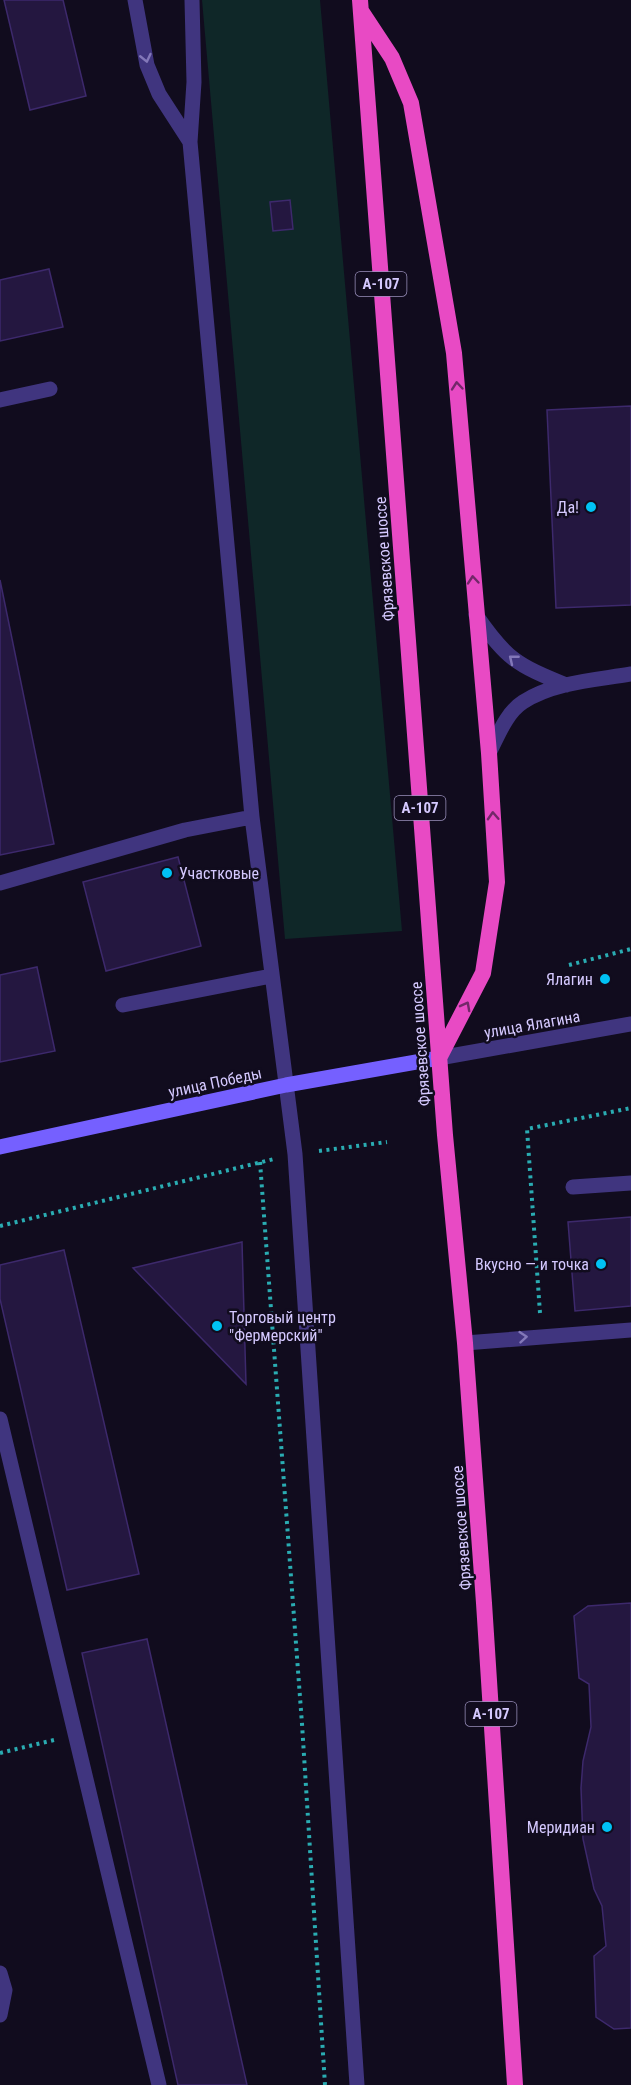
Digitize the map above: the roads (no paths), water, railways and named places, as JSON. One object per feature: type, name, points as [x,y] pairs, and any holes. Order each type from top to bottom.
[{"type":"highway","points":[[360,5],[392,58],[411,103],[454,353],[489,753],[497,882],[483,973],[439,1058]]},
{"type":"highway","name":"Фрязевское шоссе","points":[[360,5],[439,1058],[465,1343],[515,2085]]},
{"type":"main road","name":"улица Победы","points":[[0,1147],[286,1085],[439,1058]]},
{"type":"street","points":[[135,0],[147,65],[159,94],[189,142]]},
{"type":"street","points":[[192,0],[194,82],[189,142],[252,817],[270,976],[295,1154],[357,2085]]},
{"type":"street","points":[[0,400],[50,389]]},
{"type":"street","points":[[476,613],[498,646],[524,667],[566,685]]},
{"type":"street","points":[[489,753],[505,722],[522,703],[566,685],[631,674]]},
{"type":"street","points":[[0,883],[185,830],[252,817]]},
{"type":"street","points":[[123,1005],[270,976]]},
{"type":"street","name":"улица Ялагина","points":[[439,1058],[631,1024]]},
{"type":"street","points":[[573,1187],[631,1183]]},
{"type":"street","points":[[465,1343],[631,1330]]},
{"type":"street","points":[[0,1419],[159,2085]]},
{"type":"street","points":[[0,1972],[5,1990],[0,2015]]},
{"type":"place","name":"Да!","points":[[591,507]]},
{"type":"place","name":"Участковые","points":[[167,873]]},
{"type":"place","name":"Ялагин","points":[[605,979]]},
{"type":"place","name":"Вкусно — и точка","points":[[601,1264]]},
{"type":"place","name":"Торговый центр \"Фермерский\"","points":[[217,1326]]},
{"type":"place","name":"Меридиан","points":[[607,1827]]}]
